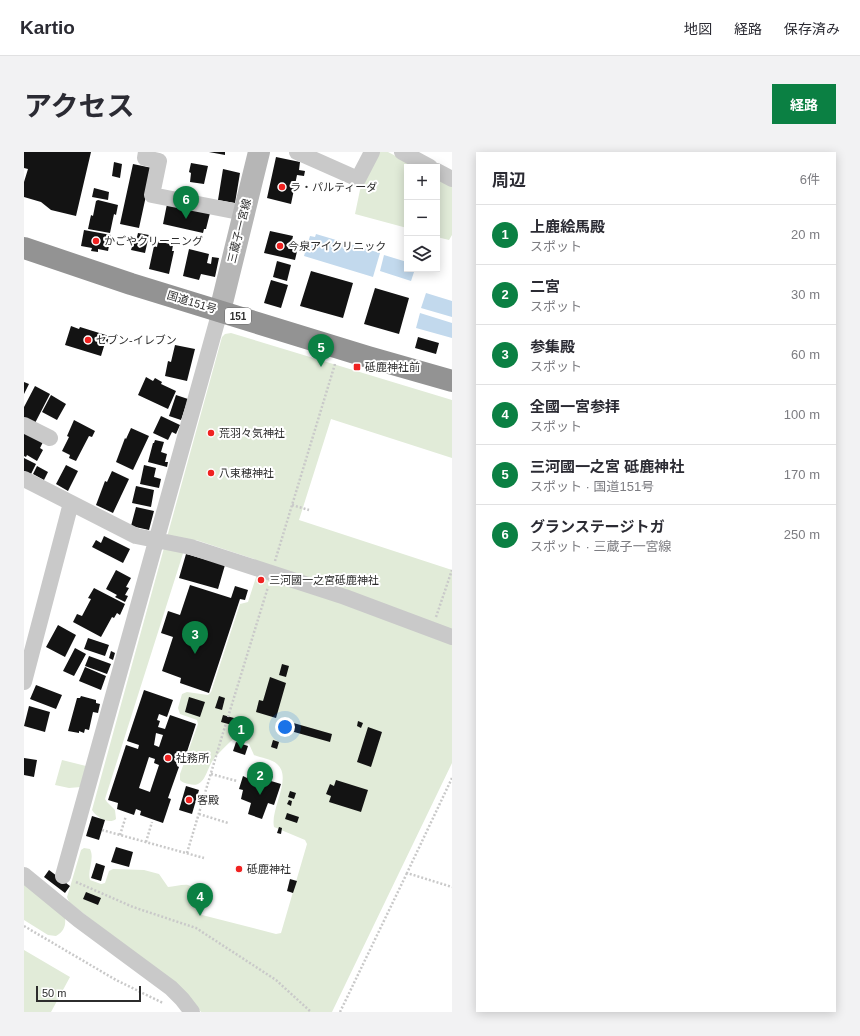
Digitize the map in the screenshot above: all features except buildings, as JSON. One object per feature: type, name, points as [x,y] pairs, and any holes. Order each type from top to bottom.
[{"type":"highway","name":"国道151号","points":[[24,248],[131,284],[368,357],[452,381]]},
{"type":"main road","name":"三蔵子一宮線","points":[[220,311],[258,152]]},
{"type":"street","points":[[146,152],[145,158],[159,161],[152,194],[244,213]]},
{"type":"street","points":[[297,152],[358,179],[372,152]]},
{"type":"street","points":[[402,152],[424,164]]},
{"type":"street","points":[[440,173],[452,179]]},
{"type":"street","points":[[63,876],[155,540],[220,311]]},
{"type":"street","points":[[24,426],[50,438]]},
{"type":"street","points":[[24,478],[71,504],[136,536],[191,547],[345,597],[452,637]]},
{"type":"street","points":[[24,682],[71,504]]},
{"type":"street","points":[[24,875],[78,920],[171,988],[192,1012]]},
{"type":"path","points":[[228,716],[335,362]]},
{"type":"path","points":[[292,505],[309,510]]},
{"type":"path","points":[[432,630],[452,570]]},
{"type":"path","points":[[187,854],[226,723]]},
{"type":"path","points":[[211,774],[237,781]]},
{"type":"path","points":[[340,1012],[452,778]]},
{"type":"path","points":[[199,814],[228,823]]},
{"type":"path","points":[[120,835],[126,816]]},
{"type":"path","points":[[146,842],[152,822]]},
{"type":"path","points":[[102,830],[204,858]]},
{"type":"path","points":[[407,873],[452,887]]},
{"type":"path","points":[[63,876],[133,907],[196,928],[276,980],[311,1012]]},
{"type":"path","points":[[24,926],[116,980],[161,1001],[166,1005]]},
{"type":"green space","points":[[379,152],[388,152],[411,164],[404,164],[404,227],[355,214],[360,190]]},
{"type":"green space","points":[[440,179],[452,185],[452,235],[449,240],[440,238]]},
{"type":"green space","points":[[231,333],[452,400],[452,458],[331,419],[299,520],[452,570],[452,763],[332,1012],[201,1012],[187,995],[69,902],[67,897],[81,850],[84,848],[90,849],[92,857],[89,872],[90,880],[101,884],[105,883],[109,871],[113,869],[144,870],[159,874],[168,887],[188,885],[195,888],[202,896],[202,915],[276,934],[281,933],[307,844],[305,840],[274,827],[275,812],[283,777],[281,770],[275,762],[254,755],[249,744],[234,739],[231,741],[213,760],[204,778],[199,784],[189,784],[180,780],[180,774],[198,724],[197,720],[180,714],[178,708],[182,694],[187,692],[208,695],[211,692],[240,604],[248,602],[259,568],[254,559],[196,540],[186,544],[105,799],[115,810],[116,819],[113,821],[106,821],[96,815],[92,810],[222,337],[225,334]]},
{"type":"green space","points":[[62,760],[86,766],[81,787],[69,788],[55,785]]},
{"type":"green space","points":[[24,884],[65,917],[64,928],[56,936],[48,935],[24,920]]},
{"type":"green space","points":[[24,950],[70,977],[51,1012],[24,1012]]},
{"type":"water","points":[[316,234],[380,253],[373,277],[304,256],[310,236],[315,237]]},
{"type":"water","points":[[384,255],[404,261],[404,272],[414,272],[411,281],[380,271]]},
{"type":"water","points":[[426,293],[452,301],[452,317],[421,308]]},
{"type":"water","points":[[420,313],[452,323],[452,338],[416,328]]},
{"type":"place","name":"ラ・パルティーダ","points":[[282,187]]},
{"type":"place","name":"グランステージトガ","points":[[186,219]]},
{"type":"place","name":"かごやクリーニング","points":[[96,241]]},
{"type":"place","name":"今泉アイクリニック","points":[[280,246]]},
{"type":"place","name":"セブン-イレブン","points":[[88,340]]},
{"type":"place","name":"三河國一之宮 砥鹿神社","points":[[321,367]]},
{"type":"place","name":"砥鹿神社前","points":[[357,367]]},
{"type":"place","name":"荒羽々気神社","points":[[211,433]]},
{"type":"place","name":"八束穂神社","points":[[211,473]]},
{"type":"place","name":"三河國一之宮砥鹿神社","points":[[261,580]]},
{"type":"place","name":"参集殿","points":[[195,654]]},
{"type":"place","name":"上鹿絵馬殿","points":[[241,749]]},
{"type":"place","name":"社務所","points":[[168,758]]},
{"type":"place","name":"二宮","points":[[260,795]]},
{"type":"place","name":"客殿","points":[[189,800]]},
{"type":"place","name":"砥鹿神社","points":[[239,869]]},
{"type":"place","name":"全國一宮参拝","points":[[200,916]]}]
